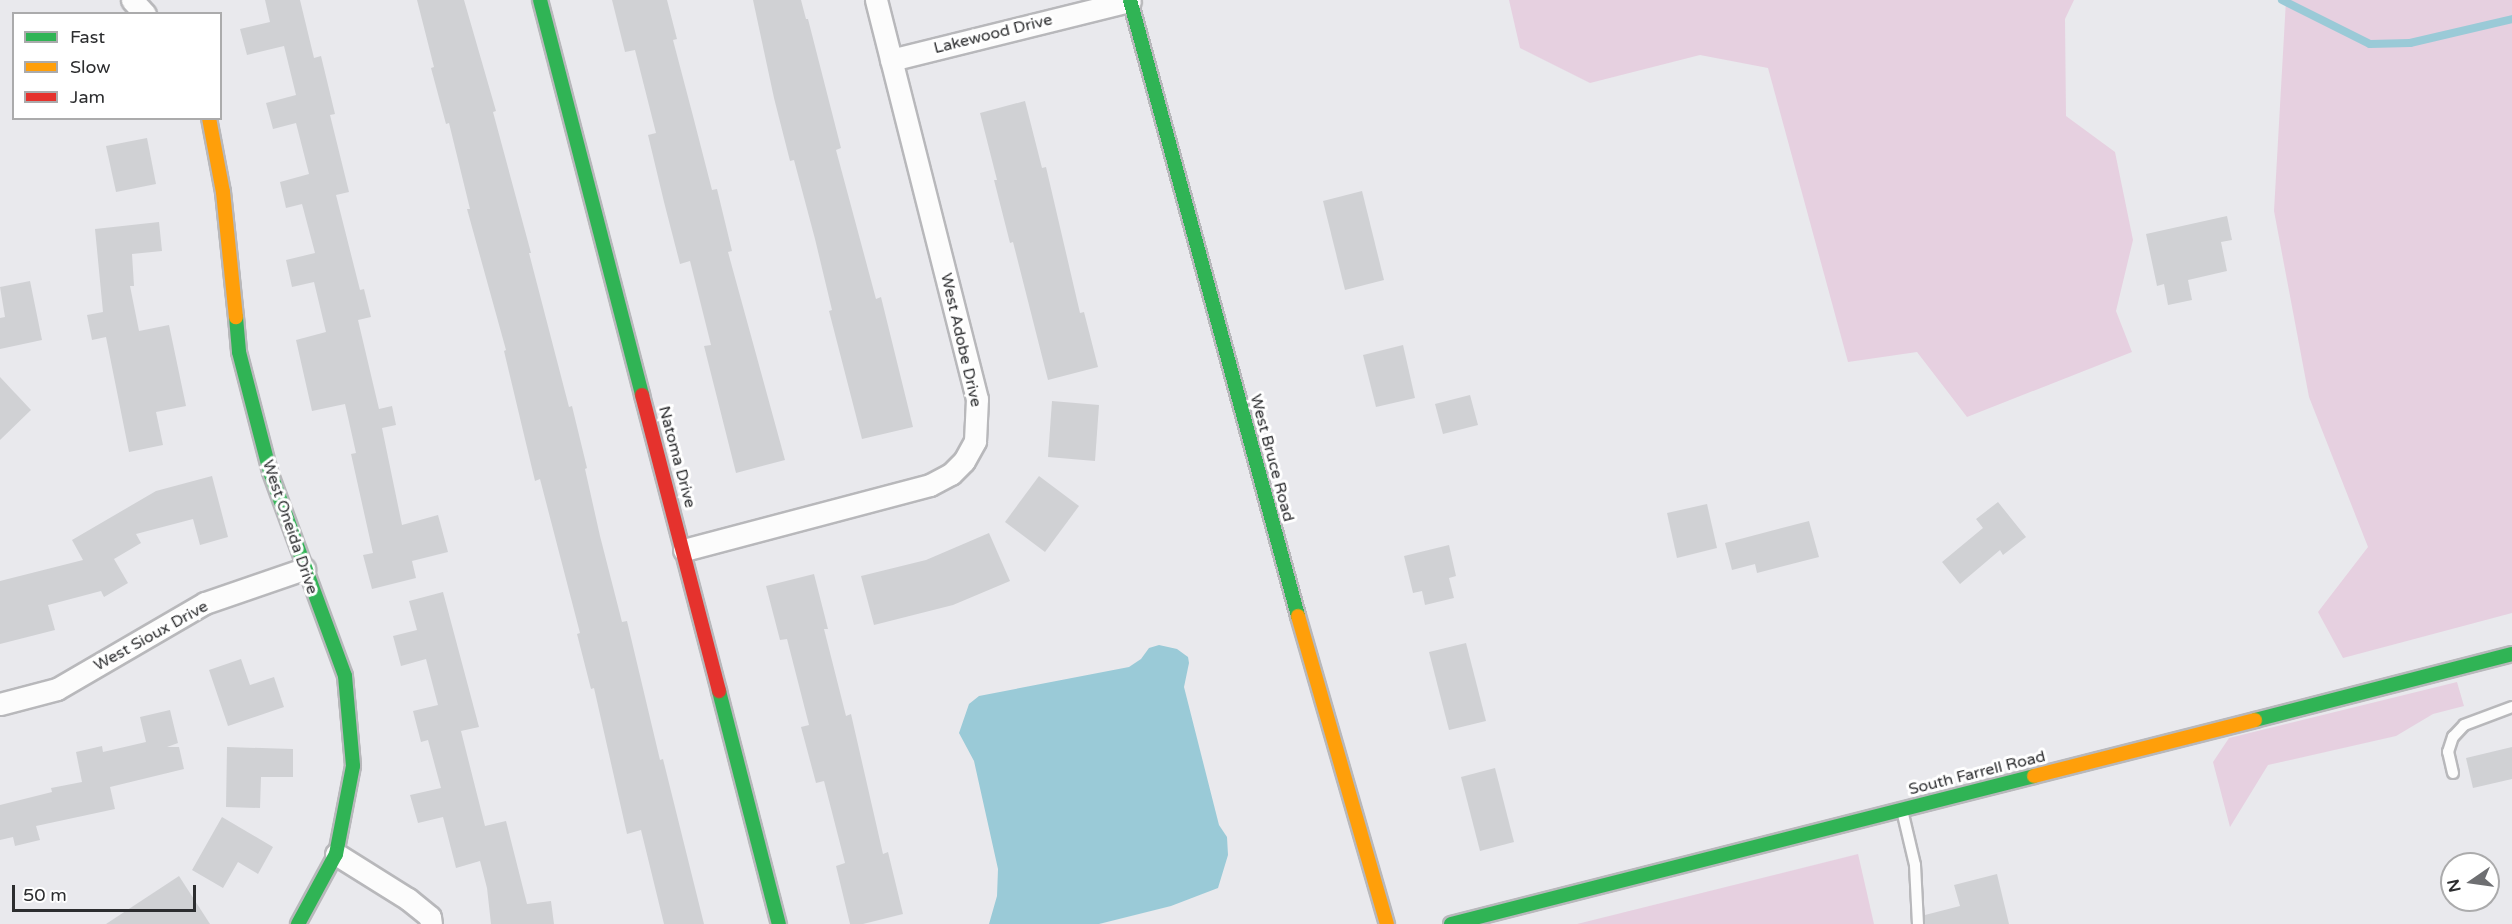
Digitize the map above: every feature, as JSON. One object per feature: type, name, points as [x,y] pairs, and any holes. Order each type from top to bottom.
[{"type":"street","points":[[132,0],[143,12]]},
{"type":"street","name":"Natoma Drive","points":[[540,0],[779,924]]},
{"type":"street","name":"West Adobe Drive","points":[[684,550],[930,485],[951,474],[964,461],[975,441],[977,399],[876,0]]},
{"type":"street","name":"Lakewood Drive","points":[[891,60],[1130,0]]},
{"type":"street","name":"West Bruce Road","points":[[1130,0],[1298,618],[1387,924]]},
{"type":"street","name":"West Oneida Drive","points":[[209,120],[224,192],[239,352],[270,472],[345,676],[353,766],[336,854],[298,924]]},
{"type":"street","name":"West Sioux Drive","points":[[0,704],[57,689],[206,603],[304,569]]},
{"type":"street","name":"South Farrell Road","points":[[1451,924],[2512,654]]},
{"type":"street","points":[[336,854],[408,899],[430,917],[431,924]]},
{"type":"lane","points":[[2453,772],[2448,752],[2453,737],[2464,725],[2512,707]]},
{"type":"lane","points":[[1902,809],[1915,865],[1918,924]]},
{"type":"shaded area","points":[[1509,0],[2074,0],[2065,19],[2066,116],[2115,152],[2133,240],[2116,311],[2132,352],[1967,417],[1917,352],[1848,362],[1768,68],[1700,55],[1590,83],[1520,48]]},
{"type":"shaded area","points":[[2286,0],[2512,0],[2512,613],[2343,658],[2318,612],[2368,547],[2309,397],[2274,211]]},
{"type":"shaded area","points":[[2457,682],[2464,706],[2433,714],[2396,736],[2268,765],[2230,827],[2213,762],[2229,738]]},
{"type":"shaded area","points":[[1858,854],[1874,924],[1577,924]]},
{"type":"water","points":[[1159,645],[1177,649],[1188,657],[1184,687],[1219,825],[1227,837],[1228,855],[1218,888],[1171,906],[1099,924],[989,924],[997,896],[998,869],[974,761],[959,733],[969,704],[979,696],[1129,667],[1141,659],[1149,648]]},
{"type":"building","points":[[265,0],[300,0],[314,58],[321,56],[335,114],[330,115],[349,192],[336,195],[360,290],[364,289],[371,317],[358,320],[379,409],[392,406],[396,425],[382,428],[402,525],[438,515],[448,552],[412,561],[416,578],[372,589],[363,555],[373,553],[351,454],[356,453],[345,404],[312,411],[296,340],[326,332],[314,282],[292,287],[286,260],[315,253],[302,204],[286,208],[280,182],[309,174],[296,123],[273,129],[266,103],[296,95],[284,46],[247,55],[240,29],[270,22]]},
{"type":"building","points":[[417,0],[464,0],[496,111],[493,112],[569,407],[572,406],[600,536],[622,622],[627,621],[660,760],[663,759],[704,924],[664,924],[641,830],[627,834],[594,688],[591,689],[577,634],[580,633],[540,479],[535,481],[504,351],[506,350],[467,209],[470,209],[449,123],[446,124],[431,68],[434,67]]},
{"type":"building","points":[[612,0],[667,0],[677,39],[673,40],[712,190],[717,189],[732,251],[728,252],[785,460],[736,473],[704,346],[711,345],[690,261],[680,264],[648,135],[656,133],[635,50],[625,52]]},
{"type":"building","points":[[753,0],[801,0],[806,19],[808,19],[841,148],[836,150],[876,299],[881,297],[913,427],[862,439],[829,311],[832,310],[815,239],[794,160],[790,161],[774,98]]},
{"type":"building","points":[[1025,101],[1042,168],[1046,167],[1080,313],[1084,312],[1098,367],[1048,380],[1013,242],[1010,243],[980,113]]},
{"type":"building","points":[[147,138],[156,184],[116,192],[106,146]]},
{"type":"building","points":[[1362,191],[1384,280],[1345,290],[1323,201]]},
{"type":"building","points":[[2227,216],[2232,240],[2221,242],[2227,271],[2188,280],[2192,300],[2168,305],[2164,284],[2157,286],[2146,234]]},
{"type":"building","points":[[159,222],[162,251],[132,254],[134,286],[130,286],[139,331],[169,325],[186,406],[156,412],[163,445],[129,452],[106,337],[92,340],[87,315],[103,312],[95,229]]},
{"type":"building","points":[[30,281],[42,340],[0,349],[0,318],[5,317],[0,287]]},
{"type":"building","points":[[1403,345],[1415,398],[1376,407],[1363,355]]},
{"type":"building","points":[[0,377],[31,410],[0,440]]},
{"type":"building","points":[[1470,395],[1478,425],[1443,434],[1435,404]]},
{"type":"building","points":[[1052,401],[1099,405],[1095,461],[1048,457]]},
{"type":"building","points":[[212,476],[228,537],[200,545],[193,519],[136,534],[141,543],[114,559],[128,583],[104,597],[101,591],[48,605],[55,630],[0,644],[0,581],[83,560],[72,540],[156,491]]},
{"type":"building","points":[[1039,476],[1079,506],[1045,552],[1005,522]]},
{"type":"building","points":[[1998,502],[2026,537],[2003,555],[2000,550],[1960,584],[1942,562],[1983,528],[1976,519]]},
{"type":"building","points":[[1707,504],[1717,548],[1677,558],[1667,513]]},
{"type":"building","points":[[1809,521],[1819,557],[1757,573],[1755,564],[1732,570],[1725,543]]},
{"type":"building","points":[[989,533],[1010,581],[953,605],[874,625],[861,576],[926,560]]},
{"type":"building","points":[[1449,545],[1456,576],[1449,578],[1454,598],[1425,605],[1422,591],[1413,593],[1404,556]]},
{"type":"building","points":[[814,574],[828,629],[824,629],[846,716],[851,714],[883,854],[888,852],[903,914],[863,924],[850,924],[836,866],[845,863],[824,781],[816,783],[801,727],[809,725],[787,639],[780,640],[766,586]]},
{"type":"building","points":[[443,592],[479,727],[461,731],[485,826],[506,821],[527,904],[551,901],[554,924],[491,924],[487,888],[480,861],[456,868],[443,817],[418,823],[410,795],[441,788],[428,740],[421,742],[413,711],[438,705],[426,659],[401,666],[393,636],[417,630],[409,601]]},
{"type":"building","points":[[1466,643],[1486,721],[1449,730],[1429,652]]},
{"type":"building","points":[[241,659],[250,685],[274,677],[284,707],[228,726],[209,670]]},
{"type":"building","points":[[170,710],[178,743],[167,747],[179,747],[184,769],[110,787],[115,809],[36,826],[40,840],[15,846],[13,837],[0,840],[0,805],[52,792],[51,788],[82,782],[76,752],[102,746],[103,752],[146,742],[140,717]]},
{"type":"building","points":[[227,747],[293,749],[293,777],[261,777],[260,808],[226,807]]},
{"type":"building","points":[[2512,747],[2512,779],[2473,788],[2466,758]]},
{"type":"building","points":[[1495,768],[1514,842],[1480,851],[1461,777]]},
{"type":"building","points":[[222,817],[273,847],[258,874],[238,862],[223,888],[192,870]]},
{"type":"building","points":[[1997,874],[2009,924],[1925,924],[1925,915],[1960,906],[1954,885]]},
{"type":"building","points":[[179,876],[210,924],[106,924]]},
{"type":"waterway","points":[[2282,0],[2370,44],[2410,43],[2512,19]]},
{"type":"traffic: fast","points":[[540,0],[642,395]]},
{"type":"traffic: fast","points":[[1130,0],[1298,616]]},
{"type":"traffic: fast","points":[[236,317],[239,352],[270,472],[345,676],[353,766],[336,854],[298,924]]},
{"type":"traffic: fast","points":[[2255,720],[2512,654]]},
{"type":"traffic: fast","points":[[719,691],[779,924]]},
{"type":"traffic: fast","points":[[1451,924],[2034,776]]},
{"type":"traffic: slow","points":[[209,120],[223,192],[236,317]]},
{"type":"traffic: slow","points":[[1298,616],[1387,924]]},
{"type":"traffic: slow","points":[[2034,776],[2255,720]]},
{"type":"traffic: jam","points":[[642,395],[719,691]]}]
